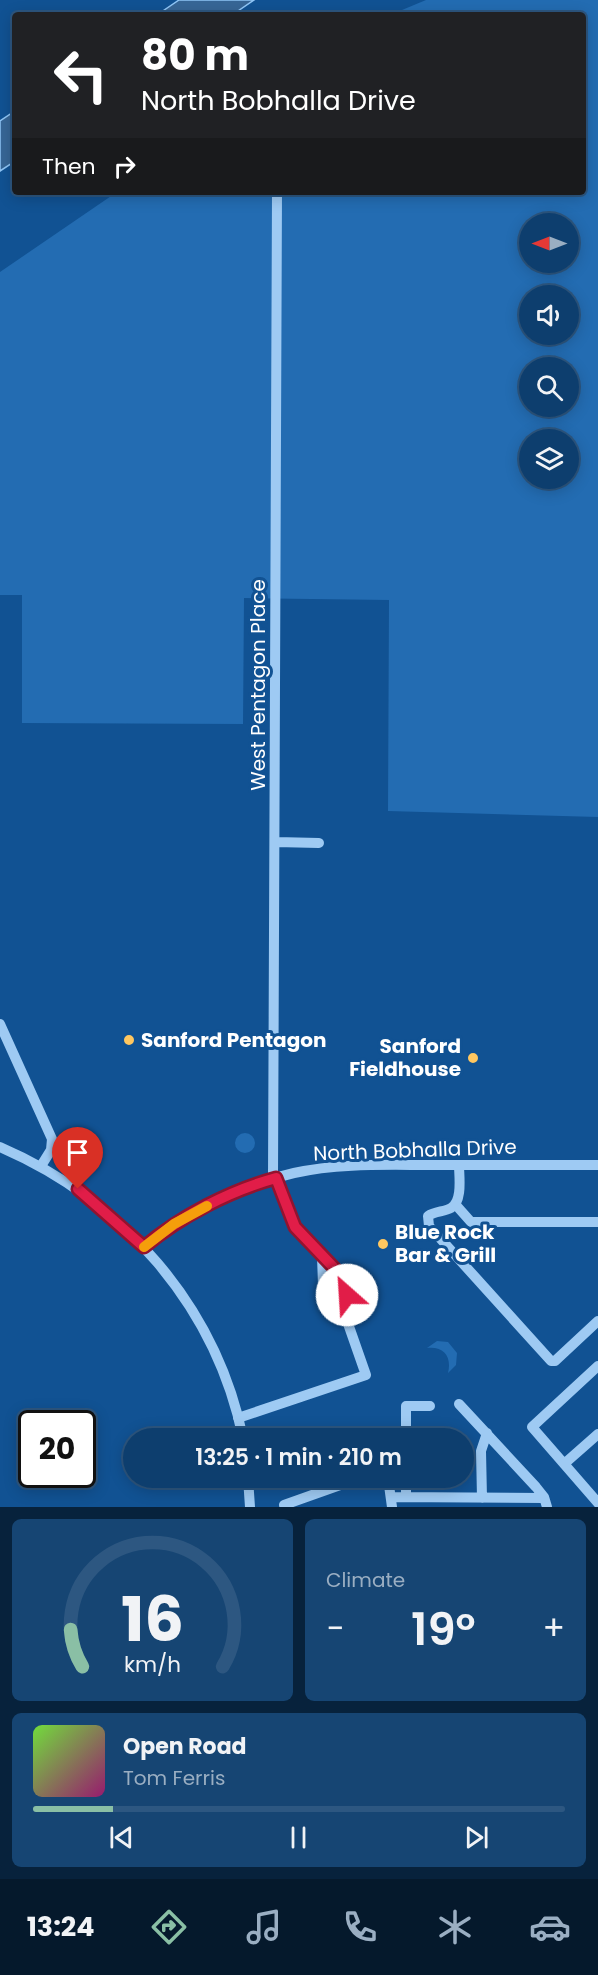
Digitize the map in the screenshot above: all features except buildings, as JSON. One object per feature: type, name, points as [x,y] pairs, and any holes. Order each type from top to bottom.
[{"type":"street","name":"West Pentagon Place","points":[[274,1178],[277,195]]},
{"type":"street","points":[[276,842],[319,843]]},
{"type":"street","points":[[0,1024],[52,1139],[51,1150],[41,1166]]},
{"type":"street","points":[[0,1147],[41,1166],[78,1189],[144,1247],[170,1276],[201,1324],[224,1377],[240,1428]]},
{"type":"street","points":[[459,1165],[455,1204],[471,1222],[598,1222]]},
{"type":"street","name":"North Bobhalla Drive","points":[[144,1247],[198,1211],[274,1178],[340,1167],[598,1165]]},
{"type":"street","points":[[238,1419],[366,1375],[345,1315],[347,1302],[345,1287],[339,1274],[295,1227],[274,1178]]},
{"type":"street","points":[[455,1204],[431,1213],[428,1216],[429,1226],[547,1359],[555,1361],[598,1321]]},
{"type":"street","points":[[322,1255],[323,1285]]},
{"type":"street","points":[[329,1301],[345,1315]]},
{"type":"street","points":[[598,1366],[532,1427],[598,1503]]},
{"type":"street","points":[[459,1404],[487,1433],[545,1503]]},
{"type":"street","points":[[406,1428],[406,1406],[430,1406]]},
{"type":"street","points":[[482,1498],[482,1451],[487,1433]]},
{"type":"street","points":[[564,1464],[598,1434]]},
{"type":"street","points":[[249,1488],[250,1507]]},
{"type":"street","points":[[284,1505],[332,1488]]},
{"type":"street","points":[[406,1488],[406,1497]]},
{"type":"street","points":[[392,1502],[406,1497],[482,1498],[545,1503]]},
{"type":"shaded area","points":[[179,0],[254,0],[236,12],[161,12]]},
{"type":"shaded area","points":[[426,0],[598,0],[598,817],[388,811],[389,600],[244,598],[243,724],[22,723],[22,595],[0,595],[0,272],[113,195],[586,195],[586,12],[397,12]]},
{"type":"shaded area","points":[[12,113],[12,163],[0,171],[0,121]]},
{"type":"shaded area","points":[[245,1133],[252,1136],[255,1143],[252,1150],[245,1153],[238,1150],[235,1143],[238,1136]]},
{"type":"shaded area","points":[[437,1341],[448,1342],[457,1353],[456,1365],[448,1373],[449,1362],[445,1354],[438,1349],[427,1348]]},
{"type":"tunnel","points":[[323,1285],[329,1301]]},
{"type":"slow traffic","points":[[144,1247],[174,1224],[207,1206]]},
{"type":"place","name":"Sanford Pentagon","points":[[129,1040]]},
{"type":"place","name":"Sanford Fieldhouse","points":[[473,1058]]},
{"type":"place","name":"Blue Rock Bar & Grill","points":[[383,1244]]},
{"type":"route","points":[[78,1189],[107,1212],[144,1247],[174,1224],[206,1206],[276,1178],[295,1227],[336,1270],[347,1295]]}]
